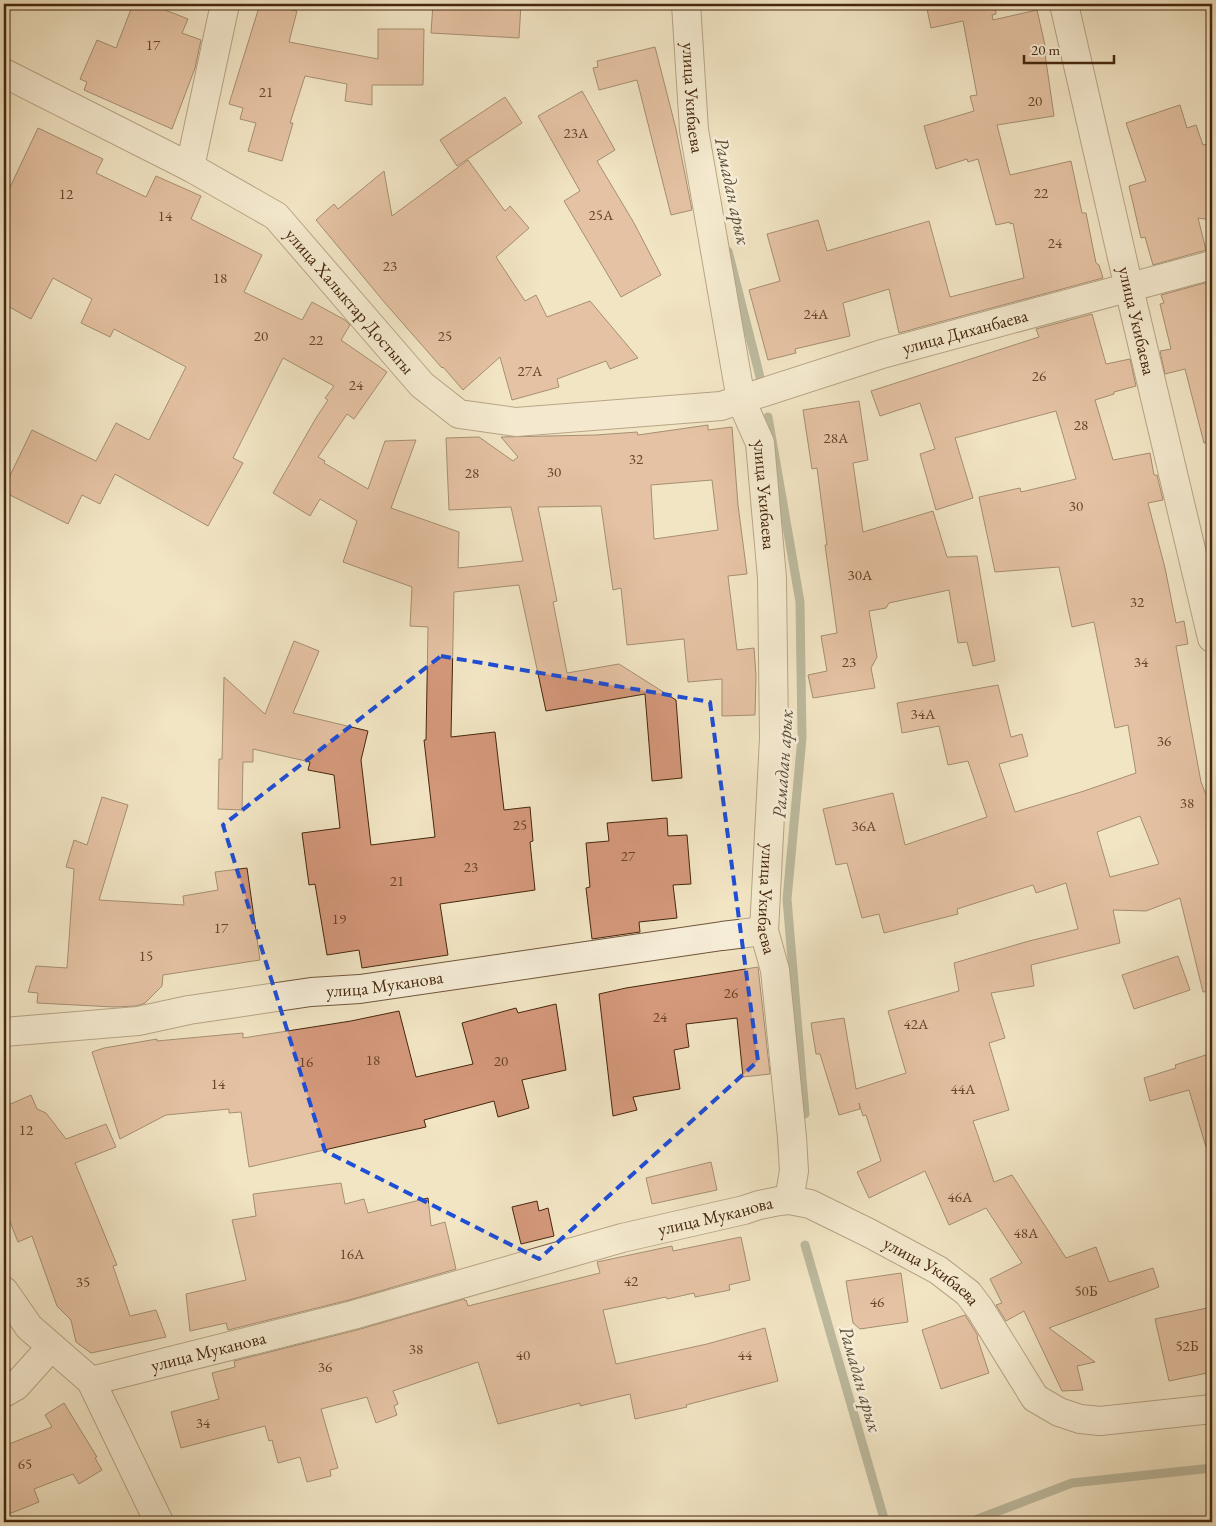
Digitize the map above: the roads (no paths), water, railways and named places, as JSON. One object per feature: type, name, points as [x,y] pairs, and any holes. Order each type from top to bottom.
[{"type":"street","points":[[190,167],[225,4]]},
{"type":"street","name":"улица Укибаева","points":[[686,4],[694,130],[731,403],[760,442],[772,578],[774,738],[764,932],[775,970],[792,1137],[794,1171],[789,1200],[810,1204],[825,1210],[938,1270],[953,1281],[968,1293],[980,1309],[1035,1398],[1058,1412],[1080,1419],[1100,1421],[1212,1409]]},
{"type":"street","name":"улица Укибаева","points":[[1064,4],[1212,638]]},
{"type":"street","name":"улица Халыктар Достыгы","points":[[4,73],[190,167],[276,216],[422,385],[459,414],[516,422],[731,403]]},
{"type":"street","name":"улица Диханбаева","points":[[731,403],[882,354],[1212,265]]},
{"type":"street","name":"улица Муканова","points":[[4,1032],[138,1021],[189,1010],[311,992],[360,989],[693,940],[764,932]]},
{"type":"street","name":"улица Муканова","points":[[91,1381],[353,1315],[622,1238],[759,1205],[789,1200]]},
{"type":"street","points":[[4,1291],[29,1327],[91,1381],[159,1522]]},
{"type":"street","points":[[4,1394],[16,1386],[51,1347]]},
{"type":"waterway","name":"Рамадан арык","points":[[728,251],[761,381]]},
{"type":"waterway","name":"Рамадан арык","points":[[768,417],[800,602],[802,738],[787,899],[805,1114]]},
{"type":"waterway","name":"Рамадан арык","points":[[805,1245],[885,1522]]},
{"type":"waterway","points":[[970,1522],[1072,1483],[1212,1468]]}]
